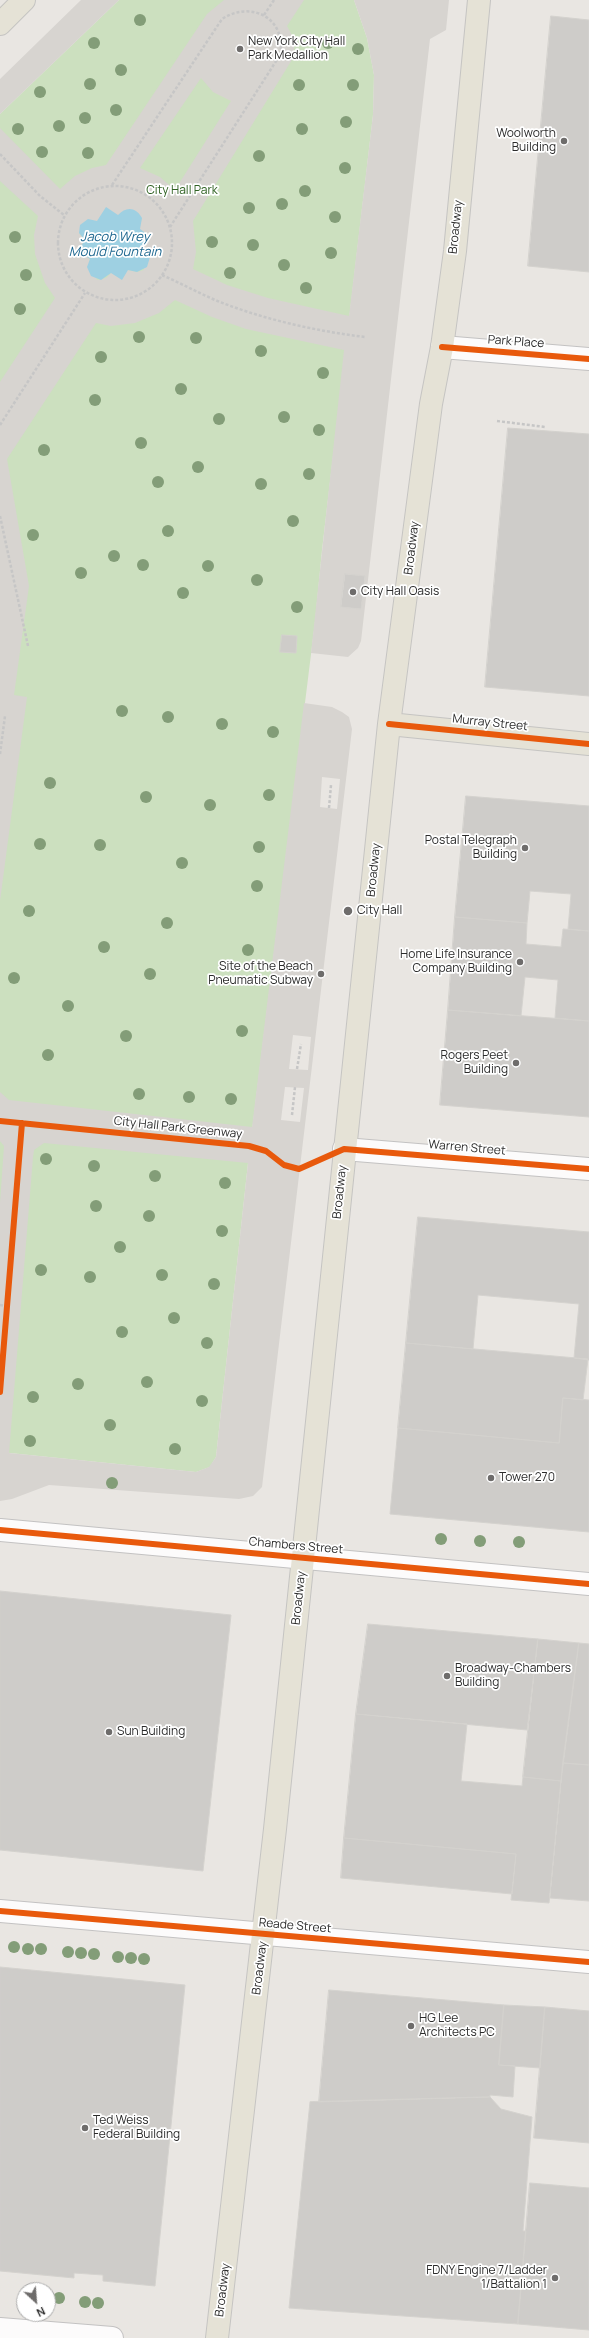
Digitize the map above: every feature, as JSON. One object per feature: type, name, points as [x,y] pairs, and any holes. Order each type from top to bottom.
[{"type":"main road","points":[[0,24],[24,0]]},
{"type":"main road","name":"Broadway","points":[[217,2338],[264,1934],[389,724],[431,404],[442,347],[454,251],[480,0]]},
{"type":"main road","name":"Murray Street","points":[[389,724],[589,744]]},
{"type":"street","name":"Park Place","points":[[442,347],[589,359]]},
{"type":"street","name":"Warren Street","points":[[344,1149],[589,1169]]},
{"type":"street","name":"Chambers Street","points":[[0,1530],[589,1584]]},
{"type":"street","name":"Reade Street","points":[[0,1911],[589,1962]]},
{"type":"street","points":[[0,2328],[112,2338]]},
{"type":"path","points":[[264,14],[274,0]]},
{"type":"path","points":[[112,185],[222,19],[229,14],[244,10],[264,14],[273,22],[278,30],[281,40],[280,55],[170,227]]},
{"type":"path","points":[[0,154],[40,196],[64,215]]},
{"type":"path","points":[[112,185],[129,187],[146,194],[160,207],[170,227],[173,240],[170,258],[162,275],[153,286],[128,299],[113,300],[99,298],[86,293],[71,281],[62,266],[58,250],[58,232],[64,215],[76,200],[87,193],[112,185]]},
{"type":"path","points":[[162,275],[216,300],[252,312],[296,324],[364,337]]},
{"type":"path","points":[[0,425],[86,293]]},
{"type":"path","points":[[496,422],[545,427]]},
{"type":"path","points":[[0,516],[28,646]]},
{"type":"path","points":[[0,754],[5,716]]},
{"type":"path","points":[[329,808],[330,785]]},
{"type":"path","points":[[297,1069],[300,1044]]},
{"type":"path","points":[[292,1115],[295,1087]]},
{"type":"path","points":[[14,1122],[30,1123]]},
{"type":"path","points":[[0,1392],[22,1123]]},
{"type":"path","points":[[0,1305],[8,1306]]},
{"type":"green space","name":"City Hall Park","points":[[119,0],[354,0],[367,38],[374,75],[373,115],[322,550],[315,622],[248,1163],[216,1457],[210,1467],[196,1472],[0,1452],[0,114]]},
{"type":"shaded area","points":[[81,0],[119,0],[0,114],[0,79]]},
{"type":"shaded area","points":[[224,0],[304,0],[287,26],[295,41],[293,58],[193,221],[196,252],[193,269],[227,285],[268,298],[349,316],[373,115],[374,75],[367,38],[354,0],[449,0],[446,30],[430,39],[361,641],[358,648],[348,657],[311,653],[344,350],[246,329],[212,317],[175,300],[159,313],[135,323],[111,326],[96,323],[7,459],[29,586],[14,695],[27,697],[0,901],[0,382],[55,298],[45,283],[35,254],[34,235],[38,216],[0,181],[0,128],[60,189],[75,176],[92,168],[106,165],[207,14]],"holes":[[[201,78],[213,92],[231,101],[175,190],[160,177],[140,168]],[[118,215],[142,218],[139,229],[143,248],[144,270],[137,272],[128,270],[111,273],[106,278],[97,280],[89,262],[90,259],[78,251],[85,240],[79,233],[97,222]],[[345,574],[365,577],[361,609],[341,607]]]},
{"type":"shaded area","points":[[304,703],[332,707],[349,717],[352,729],[262,1487],[253,1496],[239,1499],[49,1485],[12,1499],[0,1501],[0,1203],[4,1146],[0,1141],[0,1092],[9,1100],[252,1127]],"holes":[[[322,777],[340,779],[337,809],[320,807]],[[293,1035],[311,1037],[308,1070],[289,1069]],[[285,1087],[304,1088],[300,1122],[281,1120]],[[44,1143],[248,1163],[216,1457],[209,1467],[196,1472],[9,1453],[34,1150]]]},
{"type":"water","name":"Jacob Wrey Mould Fountain","points":[[106,207],[118,215],[124,210],[134,210],[140,214],[142,218],[140,229],[150,236],[143,248],[150,257],[147,267],[137,272],[128,270],[122,280],[111,273],[101,280],[91,276],[87,267],[90,259],[78,251],[85,240],[79,233],[80,225],[88,219],[97,221]]},
{"type":"building","name":"Woolworth Building","points":[[551,16],[589,20],[589,272],[528,266]]},
{"type":"building","points":[[508,428],[589,434],[589,696],[485,687]]},
{"type":"building","name":"City Hall Oasis","points":[[345,574],[365,576],[361,609],[341,607]]},
{"type":"building","points":[[282,635],[297,636],[296,653],[280,652]]},
{"type":"building","name":"Postal Telegraph Building","points":[[466,796],[589,806],[589,931],[568,929],[571,894],[530,891],[527,923],[455,917]]},
{"type":"building","name":"Home Life Insurance Company Building","points":[[455,917],[527,923],[526,944],[561,947],[563,929],[589,931],[589,1021],[555,1018],[558,980],[525,977],[521,1016],[448,1010]]},
{"type":"building","name":"Rogers Peet Building","points":[[448,1010],[589,1021],[589,1117],[440,1105]]},
{"type":"building","points":[[418,1217],[589,1232],[589,1360],[574,1358],[579,1304],[478,1295],[473,1349],[406,1343]]},
{"type":"building","points":[[406,1343],[588,1359],[583,1400],[563,1398],[559,1443],[398,1428]]},
{"type":"building","name":"Tower 270","points":[[563,1398],[589,1400],[589,1532],[390,1514],[398,1428],[559,1443]]},
{"type":"building","name":"Sun Building","points":[[0,1591],[231,1615],[203,1871],[0,1850]]},
{"type":"building","name":"Broadway-Chambers Building","points":[[368,1624],[538,1639],[527,1730],[356,1714]]},
{"type":"building","points":[[538,1639],[579,1643],[561,1781],[523,1777]]},
{"type":"building","points":[[579,1643],[589,1644],[589,1765],[563,1763]]},
{"type":"building","points":[[356,1714],[467,1724],[461,1781],[522,1786],[523,1777],[561,1781],[549,1903],[511,1900],[516,1854],[344,1838]]},
{"type":"building","points":[[563,1763],[589,1765],[589,1901],[550,1898]]},
{"type":"building","points":[[344,1838],[516,1854],[512,1894],[341,1878]]},
{"type":"building","name":"Ted Weiss Federal Building","points":[[0,1967],[185,1985],[155,2286],[103,2281],[103,2275],[74,2273],[74,2278],[0,2271]]},
{"type":"building","points":[[329,1990],[504,2005],[499,2065],[515,2066],[513,2097],[490,2095],[490,2097],[319,2102]]},
{"type":"building","points":[[504,2005],[545,2007],[540,2068],[499,2065]]},
{"type":"building","points":[[545,2007],[589,2011],[589,2143],[534,2138]]},
{"type":"building","points":[[490,2097],[501,2109],[532,2117],[523,2231],[526,2231],[518,2324],[289,2308],[310,2102]]},
{"type":"building","name":"FDNY Engine 7/Ladder 1/Battalion 1","points":[[530,2183],[589,2188],[589,2330],[518,2324]]},
{"type":"cycle path","points":[[442,347],[589,359]]},
{"type":"cycle path","points":[[389,724],[589,744]]},
{"type":"cycle path","name":"City Hall Park Greenway","points":[[0,1121],[249,1146],[266,1151],[284,1165],[299,1169],[344,1149],[589,1169]]},
{"type":"cycle path","points":[[0,1392],[22,1123]]},
{"type":"cycle path","points":[[0,1530],[589,1584]]},
{"type":"cycle path","points":[[0,1911],[589,1962]]},
{"type":"place","name":"New York City Hall Park Medallion","points":[[240,49]]},
{"type":"place","name":"Woolworth Building","points":[[564,141]]},
{"type":"place","name":"City Hall Oasis","points":[[353,592]]},
{"type":"place","name":"Postal Telegraph Building","points":[[525,848]]},
{"type":"place","name":"City Hall","points":[[348,911]]},
{"type":"place","name":"Home Life Insurance Company Building","points":[[520,962]]},
{"type":"place","name":"Site of the Beach Pneumatic Subway","points":[[321,974]]},
{"type":"place","name":"Rogers Peet Building","points":[[516,1063]]},
{"type":"place","name":"Tower 270","points":[[491,1478]]},
{"type":"place","name":"Broadway-Chambers Building","points":[[447,1676]]},
{"type":"place","name":"Sun Building","points":[[109,1732]]},
{"type":"place","name":"HG Lee Architects PC","points":[[411,2026]]},
{"type":"place","name":"Ted Weiss Federal Building","points":[[85,2128]]},
{"type":"place","name":"FDNY Engine 7/Ladder 1/Battalion 1","points":[[555,2278]]}]
